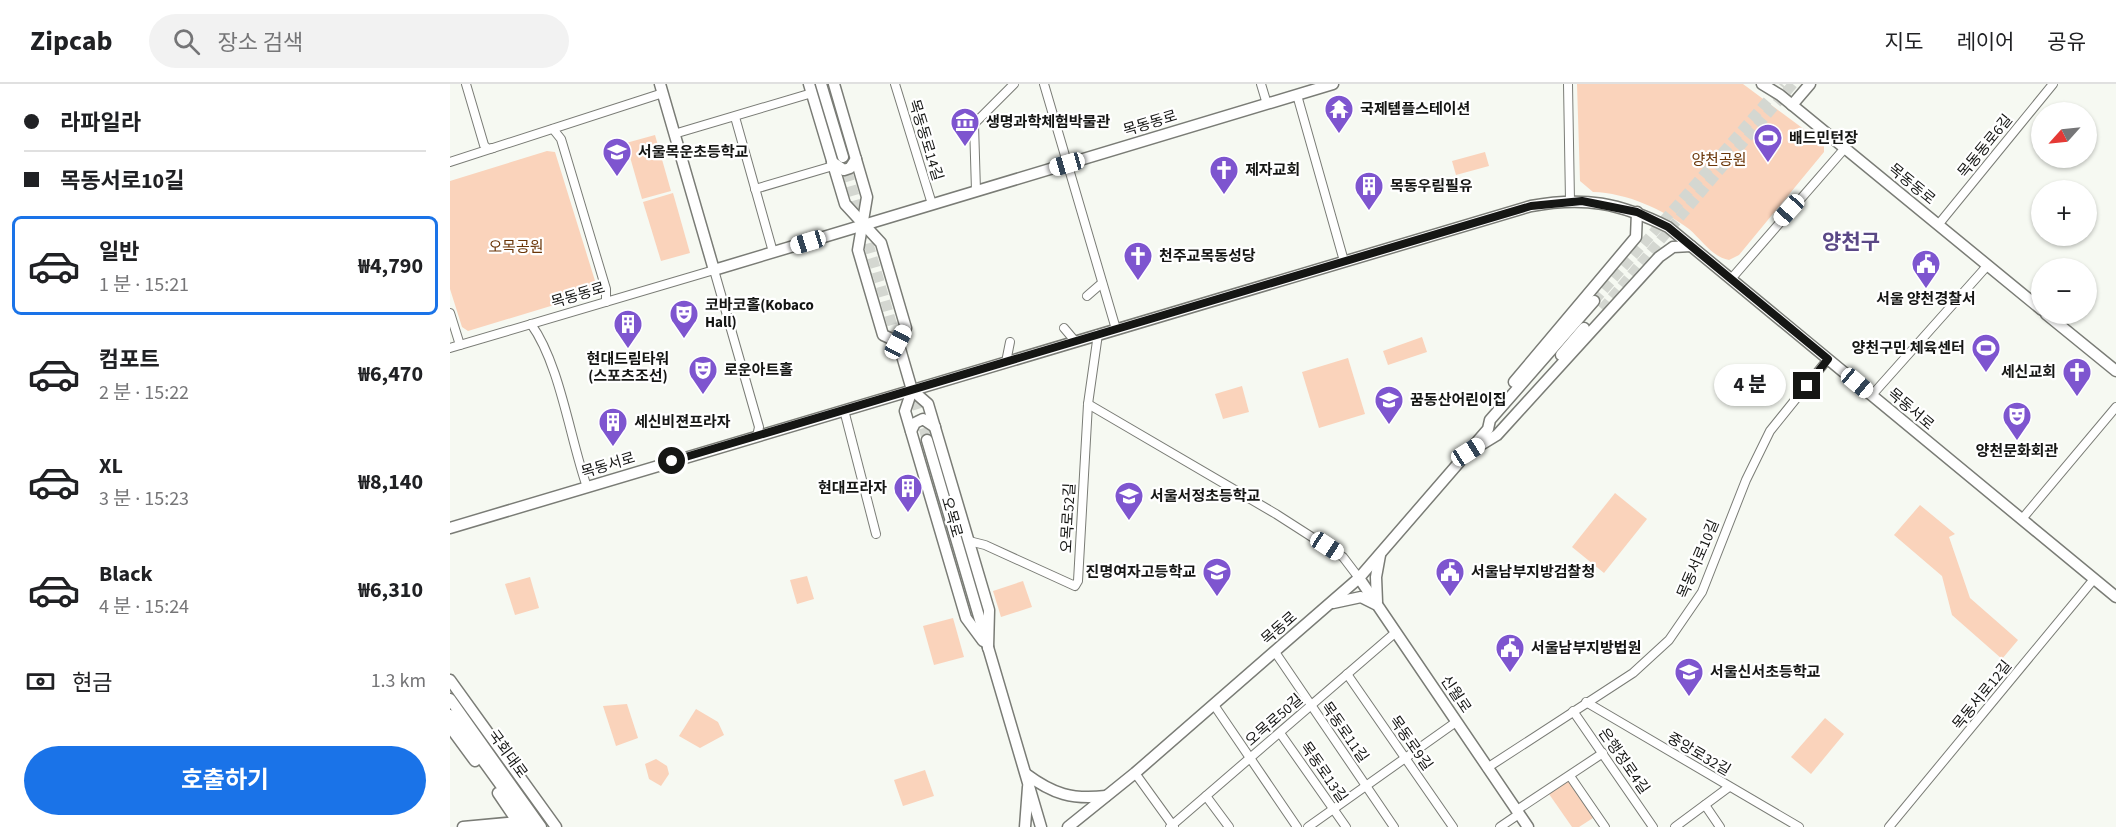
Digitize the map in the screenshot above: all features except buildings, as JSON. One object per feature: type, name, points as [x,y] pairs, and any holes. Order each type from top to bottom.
[{"type":"main road","name":"오목로","points":[[821,84],[845,204],[881,243],[906,328],[898,342],[912,390],[928,404],[989,610],[988,648]]},
{"type":"main road","name":"오목로","points":[[834,84],[867,197],[858,250],[883,335],[898,342]]},
{"type":"main road","name":"목동동로","points":[[714,270],[1333,84]]},
{"type":"main road","name":"목동동로","points":[[1762,84],[1792,105],[2031,301]]},
{"type":"main road","points":[[1792,105],[1810,84]]},
{"type":"main road","name":"오목로","points":[[811,88],[836,162]]},
{"type":"main road","points":[[661,89],[714,270]]},
{"type":"main road","points":[[836,162],[844,170],[850,168],[856,159]]},
{"type":"main road","name":"목동서로","points":[[450,528],[1531,206],[1570,201],[1605,203],[1637,212],[1668,227],[2116,597]]},
{"type":"main road","points":[[1468,452],[1484,420],[1636,237],[1637,212]]},
{"type":"main road","points":[[1468,452],[1497,435],[1659,257],[1673,247],[1691,246]]},
{"type":"main road","name":"목동로","points":[[1068,827],[1135,773],[1359,578],[1488,429],[1498,427],[1598,305]]},
{"type":"main road","points":[[2058,324],[2116,371]]},
{"type":"main road","name":"오목로","points":[[912,390],[905,411],[966,618],[988,648]]},
{"type":"main road","points":[[911,431],[915,423],[923,419],[935,427]]},
{"type":"main road","name":"오목로","points":[[927,440],[1041,827]]},
{"type":"main road","points":[[1330,604],[1361,597],[1377,605],[1376,577],[1381,552]]},
{"type":"main road","name":"신월로","points":[[1359,578],[1528,827]]},
{"type":"main road","points":[[450,680],[556,827]]},
{"type":"main road","name":"국회대로","points":[[450,699],[541,827]]},
{"type":"main road","name":"국회대로","points":[[450,715],[531,827]]},
{"type":"main road","points":[[450,727],[519,824]]},
{"type":"main road","points":[[1025,827],[1027,779],[1058,793],[1091,798],[1106,796]]},
{"type":"main road","points":[[489,823],[502,809],[501,797]]},
{"type":"main road","points":[[463,827],[489,823],[519,824]]},
{"type":"street","points":[[466,84],[484,145],[488,149],[494,148]]},
{"type":"street","name":"목동동로14길","points":[[895,84],[932,204]]},
{"type":"street","points":[[976,191],[974,124],[1014,84]]},
{"type":"street","points":[[1044,84],[1116,329]]},
{"type":"street","points":[[1261,84],[1268,104]]},
{"type":"street","points":[[1568,84],[1570,201]]},
{"type":"street","name":"목동동로6길","points":[[1938,225],[2053,84]]},
{"type":"street","name":"오목로","points":[[674,134],[735,117],[811,88]]},
{"type":"street","points":[[450,162],[553,129],[661,89]]},
{"type":"street","points":[[1297,95],[1344,261]]},
{"type":"street","points":[[735,117],[773,252]]},
{"type":"street","points":[[553,129],[561,139],[606,289],[606,302]]},
{"type":"street","points":[[1731,279],[1845,148]]},
{"type":"street","points":[[755,189],[836,162]]},
{"type":"street","points":[[1872,395],[1987,266]]},
{"type":"street","points":[[714,270],[759,427],[757,436]]},
{"type":"street","name":"목동동로","points":[[450,348],[714,270]]},
{"type":"street","points":[[1087,296],[1102,283]]},
{"type":"street","points":[[450,313],[460,345]]},
{"type":"street","points":[[531,324],[539,335],[554,376],[587,487]]},
{"type":"street","points":[[1064,328],[1075,341]]},
{"type":"street","name":"오목로52길","points":[[969,541],[985,545],[1075,586],[1078,581],[1088,404],[1098,334]]},
{"type":"street","points":[[1006,362],[1010,342]]},
{"type":"street","name":"목동서로10길","points":[[1487,768],[1646,662],[1669,640],[1685,620],[1702,592],[1746,480],[1770,431],[1828,359]]},
{"type":"street","points":[[1088,404],[1276,514],[1343,557],[1359,578]]},
{"type":"street","points":[[2022,519],[2116,407]]},
{"type":"street","points":[[844,410],[876,534]]},
{"type":"street","name":"목동서로12길","points":[[1889,827],[2094,579]]},
{"type":"street","name":"오목로50길","points":[[1172,826],[1396,632]]},
{"type":"street","name":"목동로11길","points":[[1275,652],[1395,827]]},
{"type":"street","name":"목동로9길","points":[[1347,674],[1453,827]]},
{"type":"street","name":"중앙로32길","points":[[1586,702],[1799,827]]},
{"type":"street","points":[[1214,705],[1297,827]]},
{"type":"street","name":"은행정로4길","points":[[1573,711],[1653,827]]},
{"type":"street","points":[[1308,827],[1456,722]]},
{"type":"street","name":"목동로13길","points":[[1280,733],[1346,827]]},
{"type":"street","points":[[1500,827],[1602,753]]},
{"type":"street","points":[[1135,773],[1172,826]]},
{"type":"street","points":[[1570,776],[1605,827]]},
{"type":"street","points":[[1675,827],[1729,787]]},
{"type":"street","points":[[1206,796],[1229,827]]},
{"type":"street","points":[[1705,805],[1720,827]]},
{"type":"green space","name":"양천공원","points":[[1577,84],[1743,84],[1824,144],[1824,152],[1739,255],[1729,260],[1712,252],[1689,229],[1667,215],[1644,203],[1619,195],[1593,192],[1580,181]]},
{"type":"green space","points":[[655,135],[671,191],[642,199],[626,143]]},
{"type":"green space","name":"오목공원","points":[[547,151],[555,152],[600,291],[468,331],[462,327],[450,289],[450,181]]},
{"type":"green space","points":[[1485,152],[1489,166],[1456,175],[1452,161]]},
{"type":"green space","points":[[673,193],[690,253],[661,261],[643,202]]},
{"type":"green space","points":[[1422,337],[1427,352],[1388,365],[1383,351]]},
{"type":"green space","points":[[1348,358],[1365,414],[1319,428],[1302,372]]},
{"type":"green space","points":[[1242,386],[1249,412],[1223,419],[1215,394]]},
{"type":"green space","points":[[1615,493],[1647,519],[1604,573],[1572,547]]},
{"type":"green space","points":[[1920,505],[1955,534],[1949,537],[1970,598],[2018,640],[2002,659],[1952,615],[1942,576],[1894,535]]},
{"type":"green space","points":[[807,576],[814,599],[797,604],[790,580]]},
{"type":"green space","points":[[530,577],[539,608],[515,615],[505,584]]},
{"type":"green space","points":[[1023,581],[1032,607],[1001,617],[993,591]]},
{"type":"green space","points":[[953,618],[964,657],[934,665],[923,626]]},
{"type":"green space","points":[[627,704],[638,738],[616,746],[603,706]]},
{"type":"green space","points":[[696,709],[718,722],[724,735],[700,748],[679,736]]},
{"type":"green space","points":[[1825,718],[1844,734],[1811,774],[1791,757]]},
{"type":"green space","points":[[656,759],[667,766],[669,774],[661,786],[649,779],[645,764]]},
{"type":"green space","points":[[925,770],[934,796],[903,806],[894,780]]},
{"type":"green space","points":[[1569,780],[1593,818],[1579,827],[1572,827],[1549,794]]},
{"type":"tunnel","points":[[1594,301],[1782,84]]},
{"type":"tunnel","points":[[1602,309],[1793,84]]},
{"type":"tunnel","points":[[843,157],[899,348]]},
{"type":"tunnel","points":[[911,385],[927,440]]},
{"type":"place","name":"국제템플스테이션","points":[[1339,134]]},
{"type":"place","name":"생명과학체험박물관","points":[[965,148]]},
{"type":"place","name":"배드민턴장","points":[[1768,164]]},
{"type":"place","name":"서울목운초등학교","points":[[617,178]]},
{"type":"place","name":"제자교회","points":[[1224,196]]},
{"type":"place","name":"목동우림필유","points":[[1369,212]]},
{"type":"place","name":"천주교목동성당","points":[[1138,282]]},
{"type":"place","name":"서울 양천경찰서","points":[[1926,290]]},
{"type":"place","name":"코바코홀(Kobaco Hall)","points":[[684,340]]},
{"type":"place","name":"현대드림타워 (스포츠조선)","points":[[628,350]]},
{"type":"place","name":"양천구민 체육센터","points":[[1986,374]]},
{"type":"place","name":"로운아트홀","points":[[703,396]]},
{"type":"place","name":"세신교회","points":[[2077,398]]},
{"type":"place","name":"꿈동산어린이집","points":[[1389,426]]},
{"type":"place","name":"양천문화회관","points":[[2017,442]]},
{"type":"place","name":"세신비젼프라자","points":[[613,448]]},
{"type":"place","name":"현대프라자","points":[[908,514]]},
{"type":"place","name":"서울서정초등학교","points":[[1129,522]]},
{"type":"place","name":"진명여자고등학교","points":[[1217,598]]},
{"type":"place","name":"서울남부지방검찰청","points":[[1450,598]]},
{"type":"place","name":"서울남부지방법원","points":[[1510,674]]},
{"type":"place","name":"서울신서초등학교","points":[[1689,698]]},
{"type":"district","name":"양천구","points":[[1851,242]]},
{"type":"route","points":[[672,461],[1531,206],[1570,201],[1605,203],[1622,207],[1668,227],[1828,359],[1807,386]]}]
